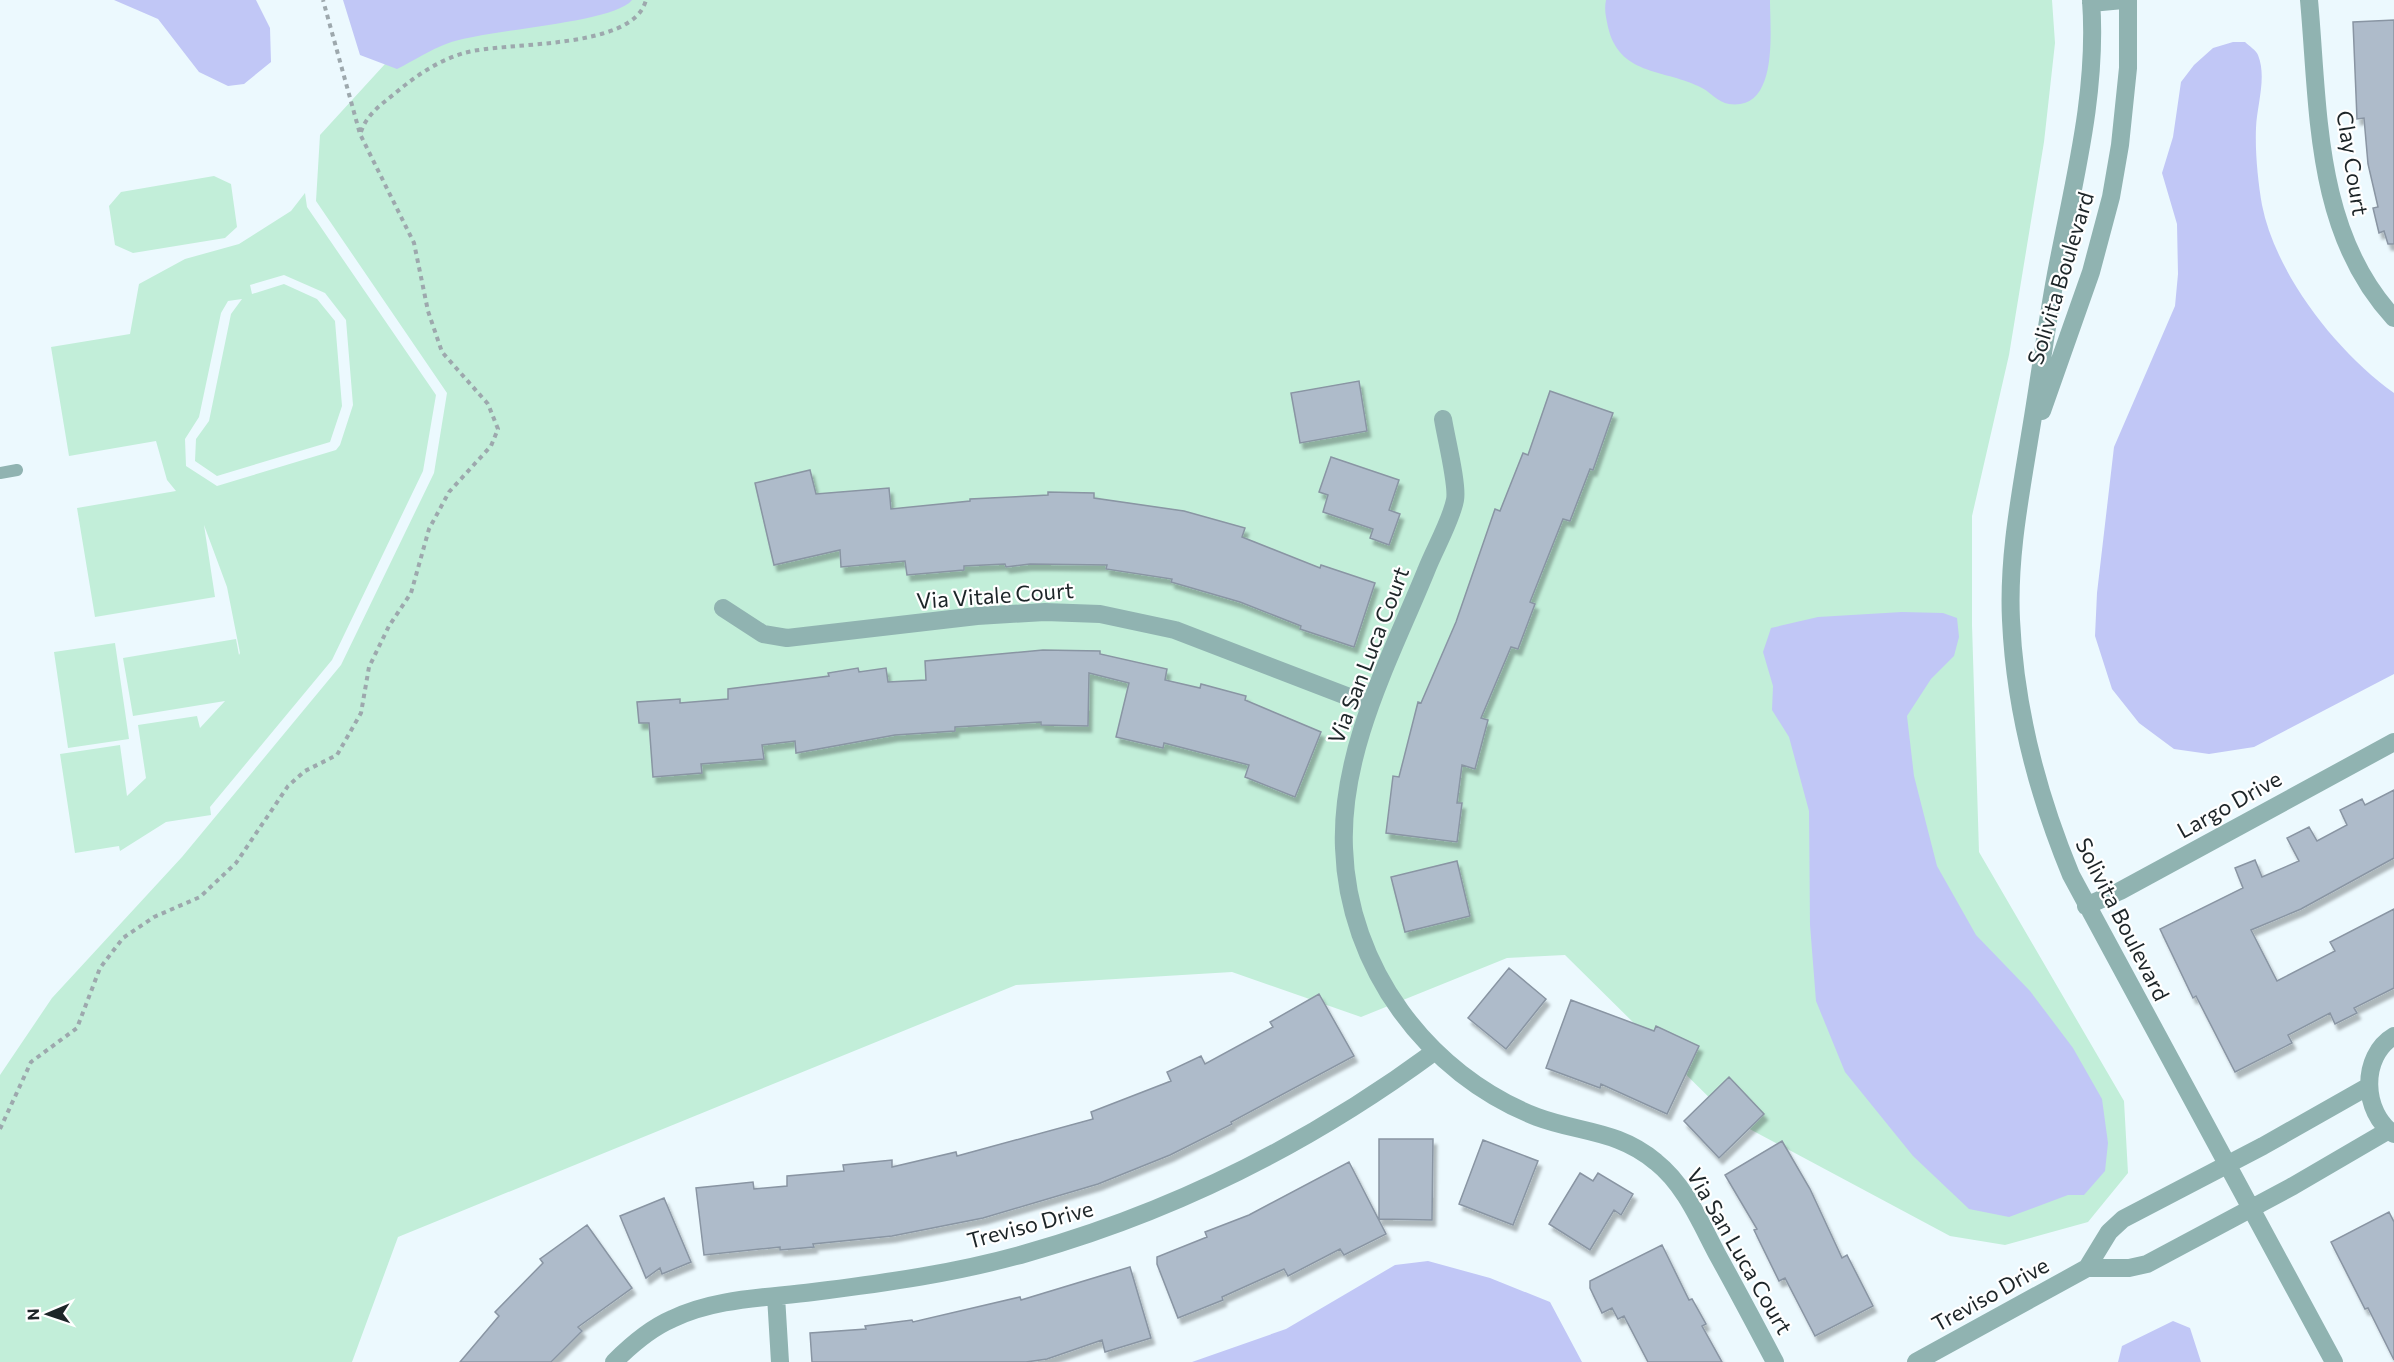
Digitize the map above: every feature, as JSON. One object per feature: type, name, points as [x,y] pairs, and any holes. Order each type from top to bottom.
[{"type":"street","points":[[2091,1],[2123,0]]},
{"type":"street","name":"Solivita Boulevard","points":[[2026,458],[2091,272],[2111,196],[2120,146],[2128,68],[2128,0]]},
{"type":"street","name":"Clay Court","points":[[2309,0],[2325,171],[2333,207],[2341,234],[2356,265],[2394,318]]},
{"type":"street","name":"Solivita Boulevard","points":[[2091,1],[2093,23],[2088,99],[2078,174],[2056,273],[2017,511],[2012,565],[2011,619],[2019,706],[2040,794],[2055,837],[2086,906],[2334,1362]]},
{"type":"street","name":"Via San Luca Court","points":[[1443,419],[1455,499],[1370,705],[1353,761],[1346,799],[1344,845],[1346,882],[1356,923],[1385,988],[1434,1052],[1465,1078],[1511,1105],[1541,1118],[1617,1138],[1659,1164],[1694,1210],[1775,1362]]},
{"type":"street","name":"Via Vitale Court","points":[[723,608],[763,634],[787,638],[977,616],[1045,612],[1100,614],[1175,630],[1370,705]]},
{"type":"street","name":"Largo Drive","points":[[2086,906],[2394,742]]},
{"type":"street","points":[[2391,1132],[2376,1112],[2370,1098],[2369,1086],[2373,1062],[2383,1046],[2394,1036]]},
{"type":"street","name":"Treviso Drive","points":[[614,1362],[671,1319],[721,1303],[901,1281],[1025,1254],[1129,1221],[1226,1180],[1263,1160],[1377,1094],[1434,1052]]},
{"type":"street","name":"Treviso Drive","points":[[2087,1268],[2115,1225],[2369,1086]]},
{"type":"street","name":"Treviso Drive","points":[[1916,1362],[2087,1268],[2138,1267],[2391,1132]]},
{"type":"street","points":[[776,1296],[780,1362]]},
{"type":"lane","points":[[0,473],[17,471]]},
{"type":"path","points":[[0,1129],[31,1062],[77,1028],[100,968],[123,938],[154,917],[200,897],[236,862],[288,786],[305,771],[337,755],[361,713],[369,667],[389,626],[411,593],[429,529],[449,492],[491,446],[498,429],[488,404],[442,352],[428,311],[414,243],[360,134],[323,0]]},
{"type":"path","points":[[360,134],[365,121],[381,104],[416,75],[443,61],[466,52],[526,47],[585,38],[623,27],[645,7],[646,0]]},
{"type":"green space","points":[[620,0],[2052,0],[2055,43],[2044,142],[2009,355],[1972,516],[1972,625],[1979,852],[2124,1101],[2128,1173],[2088,1222],[2005,1245],[1950,1236],[1731,1119],[1565,955],[1507,958],[1361,1017],[1232,972],[1016,985],[398,1237],[352,1362],[0,1362],[0,1075],[52,998],[182,857],[341,665],[434,473],[447,393],[316,201],[320,135],[385,64],[454,34]]},
{"type":"green space","points":[[214,176],[231,184],[237,227],[225,238],[133,253],[115,245],[109,206],[121,192]]},
{"type":"green space","points":[[305,193],[307,207],[436,395],[423,471],[332,660],[210,807],[211,815],[166,822],[120,851],[119,846],[75,853],[60,754],[120,745],[127,796],[146,778],[138,725],[197,716],[200,728],[225,701],[133,716],[123,658],[236,639],[239,655],[240,653],[227,587],[204,525],[215,597],[95,617],[77,508],[176,491],[167,480],[156,441],[69,456],[51,347],[130,334],[139,284],[185,259],[239,244],[291,211]],"holes":[[[284,275],[325,293],[346,320],[353,405],[340,445],[336,450],[217,486],[186,466],[185,439],[199,417],[221,313],[228,301],[242,299],[231,314],[209,421],[196,439],[195,461],[217,476],[330,442],[342,406],[335,321],[317,299],[284,284],[252,294],[250,285]]]},
{"type":"green space","points":[[115,643],[129,739],[68,748],[54,652]]},
{"type":"water","points":[[114,0],[256,0],[270,28],[271,62],[244,84],[228,86],[199,72],[158,19]]},
{"type":"water","points":[[343,0],[632,0],[620,8],[575,21],[488,34],[446,44],[397,69],[360,55]]},
{"type":"water","points":[[1606,0],[1770,0],[1770,48],[1764,82],[1756,95],[1745,103],[1729,104],[1698,86],[1632,62],[1614,43],[1606,17]]},
{"type":"water","points":[[2233,42],[2245,42],[2257,53],[2261,64],[2262,82],[2256,128],[2258,177],[2269,231],[2281,258],[2312,310],[2331,334],[2351,356],[2394,393],[2394,674],[2254,747],[2209,754],[2174,749],[2139,723],[2112,689],[2095,636],[2097,593],[2114,447],[2175,306],[2178,274],[2177,224],[2162,173],[2173,137],[2181,82],[2194,65],[2213,48]]},
{"type":"water","points":[[1902,612],[1943,613],[1957,618],[1959,637],[1954,656],[1931,679],[1907,716],[1914,776],[1937,866],[1976,935],[2030,991],[2073,1048],[2102,1099],[2108,1143],[2105,1171],[2084,1195],[2068,1195],[2009,1217],[1969,1209],[1913,1156],[1845,1072],[1816,1001],[1810,925],[1809,811],[1789,737],[1772,710],[1773,686],[1763,652],[1771,628],[1818,617]]},
{"type":"water","points":[[1428,1261],[1490,1278],[1550,1302],[1582,1362],[1192,1362],[1286,1329],[1395,1265]]},
{"type":"water","points":[[2173,1321],[2190,1328],[2201,1362],[2118,1362],[2122,1346]]},
{"type":"building","points":[[2394,20],[2394,244],[2388,244],[2384,231],[2379,233],[2373,208],[2378,207],[2368,164],[2364,118],[2357,119],[2353,22]]},
{"type":"building","points":[[1359,381],[1367,431],[1300,443],[1291,393]]},
{"type":"building","points":[[1550,391],[1613,413],[1593,470],[1590,469],[1570,521],[1563,519],[1530,602],[1535,604],[1518,649],[1511,647],[1481,718],[1488,720],[1475,769],[1462,765],[1457,803],[1462,803],[1457,842],[1386,833],[1393,776],[1399,777],[1418,702],[1421,703],[1456,622],[1495,509],[1500,511],[1523,453],[1528,455]]},
{"type":"building","points":[[1331,457],[1399,480],[1389,510],[1400,514],[1389,545],[1370,538],[1373,529],[1323,512],[1328,495],[1319,492]]},
{"type":"building","points":[[810,470],[816,494],[889,488],[891,509],[970,501],[970,499],[1048,495],[1048,492],[1094,493],[1094,498],[1184,511],[1245,528],[1242,537],[1320,568],[1321,565],[1375,583],[1354,647],[1300,629],[1301,626],[1240,602],[1171,582],[1172,579],[1106,569],[1107,565],[964,566],[964,570],[907,575],[905,561],[841,567],[840,550],[774,565],[755,483]]},
{"type":"building","points":[[1043,650],[1100,651],[1100,654],[1167,669],[1165,680],[1200,688],[1201,684],[1246,696],[1245,700],[1321,732],[1295,797],[1245,777],[1249,765],[1164,743],[1163,748],[1116,737],[1129,683],[1089,673],[1088,726],[1041,725],[1041,722],[955,727],[955,731],[895,735],[796,753],[795,741],[762,745],[764,759],[701,764],[702,773],[653,777],[649,723],[639,723],[637,702],[680,699],[680,703],[728,699],[728,689],[829,676],[828,673],[858,668],[859,672],[886,668],[888,682],[926,680],[925,661]]},
{"type":"building","points":[[2394,790],[2394,858],[2301,909],[2251,930],[2277,981],[2335,951],[2330,942],[2394,909],[2394,988],[2354,1008],[2357,1013],[2335,1024],[2330,1013],[2288,1035],[2292,1043],[2235,1072],[2196,996],[2193,998],[2160,929],[2243,888],[2235,868],[2255,860],[2262,877],[2299,861],[2287,838],[2309,827],[2317,841],[2347,825],[2340,810],[2362,799],[2365,805]]},
{"type":"building","points":[[1457,861],[1470,916],[1405,932],[1391,877]]},
{"type":"building","points":[[1509,968],[1546,999],[1506,1049],[1468,1018]]},
{"type":"building","points":[[1319,994],[1354,1056],[1231,1122],[1232,1124],[1170,1155],[1098,1184],[983,1218],[892,1236],[813,1244],[814,1247],[780,1250],[780,1247],[704,1255],[696,1188],[753,1182],[754,1189],[787,1186],[787,1176],[844,1171],[843,1165],[892,1160],[892,1167],[956,1152],[957,1156],[1093,1119],[1091,1112],[1171,1081],[1167,1072],[1201,1056],[1205,1064],[1273,1027],[1270,1022]]},
{"type":"building","points":[[1571,1000],[1654,1031],[1656,1026],[1699,1046],[1667,1114],[1601,1084],[1600,1088],[1546,1068]]},
{"type":"building","points":[[1729,1077],[1764,1114],[1719,1158],[1684,1121]]},
{"type":"building","points":[[1379,1139],[1433,1139],[1432,1220],[1379,1219]]},
{"type":"building","points":[[1483,1140],[1538,1161],[1513,1225],[1459,1204]]},
{"type":"building","points":[[1782,1141],[1810,1189],[1842,1258],[1847,1255],[1873,1306],[1815,1336],[1785,1278],[1779,1281],[1754,1230],[1757,1229],[1725,1175]]},
{"type":"building","points":[[1349,1162],[1386,1234],[1344,1255],[1340,1249],[1288,1276],[1284,1269],[1222,1297],[1223,1300],[1178,1318],[1157,1264],[1157,1257],[1207,1237],[1205,1232],[1249,1215]]},
{"type":"building","points":[[1580,1173],[1593,1181],[1598,1173],[1633,1194],[1621,1215],[1614,1210],[1590,1250],[1549,1224]]},
{"type":"building","points":[[664,1198],[691,1262],[662,1274],[660,1268],[646,1278],[620,1216]]},
{"type":"building","points":[[2389,1212],[2394,1222],[2394,1360],[2331,1242]]},
{"type":"building","points":[[587,1225],[632,1288],[578,1327],[582,1331],[551,1362],[460,1362],[499,1316],[495,1312],[543,1263],[540,1259]]},
{"type":"building","points":[[1662,1245],[1689,1300],[1692,1299],[1706,1324],[1702,1326],[1722,1362],[1648,1362],[1624,1316],[1618,1319],[1612,1308],[1602,1313],[1590,1288],[1590,1281]]},
{"type":"building","points":[[1130,1267],[1151,1338],[1105,1352],[1102,1340],[1047,1359],[1026,1362],[812,1362],[810,1333],[866,1329],[865,1326],[912,1320],[913,1322],[1020,1297],[1021,1300]]}]
